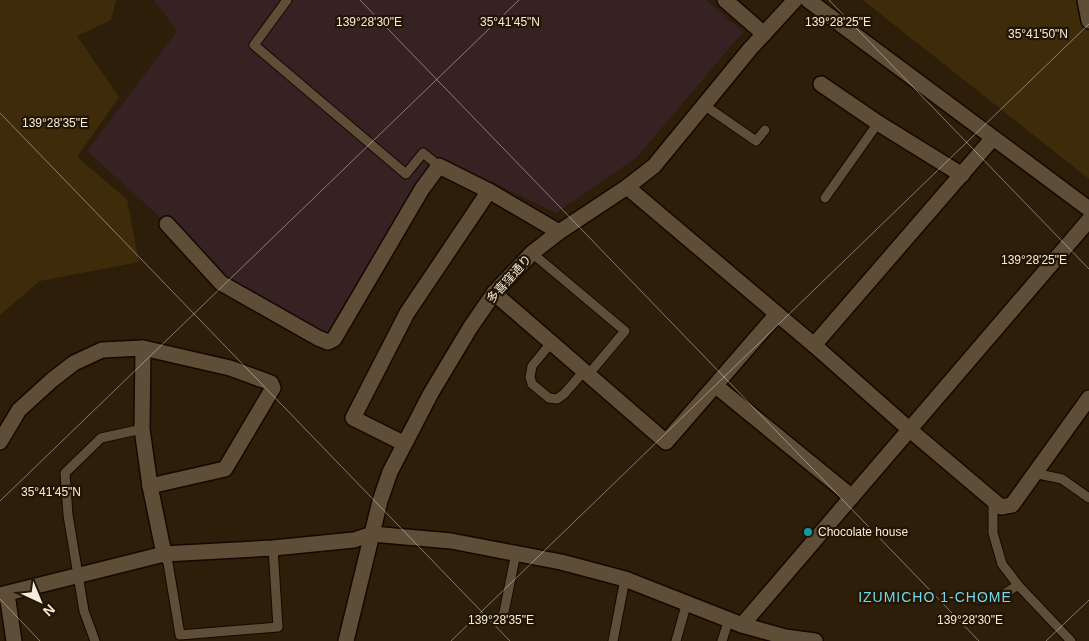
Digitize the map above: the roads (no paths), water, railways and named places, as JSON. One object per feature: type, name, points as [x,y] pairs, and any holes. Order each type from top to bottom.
[{"type":"street","points":[[724,0],[764,34]]},
{"type":"street","name":"多喜窪通り","points":[[346,641],[380,501],[390,472],[403,443],[431,393],[470,328],[494,293],[532,253],[654,166],[764,34],[795,0]]},
{"type":"street","points":[[808,0],[1089,210]]},
{"type":"street","points":[[1085,0],[1089,21]]},
{"type":"street","points":[[821,84],[878,123],[962,174]]},
{"type":"street","points":[[814,345],[993,138]]},
{"type":"street","points":[[167,224],[221,284],[328,342],[334,339],[422,189],[439,166],[489,190],[559,232]]},
{"type":"street","points":[[627,187],[814,345],[1001,507],[1012,505],[1089,398]]},
{"type":"street","points":[[403,443],[353,418],[407,313],[489,190]]},
{"type":"street","points":[[736,622],[852,497],[1089,220]]},
{"type":"street","points":[[494,293],[666,442],[777,314]]},
{"type":"street","points":[[143,348],[142,429],[150,486],[164,554]]},
{"type":"street","points":[[0,442],[19,410],[52,380],[74,363],[102,350],[143,348],[230,368],[271,383],[273,388],[226,469],[150,486]]},
{"type":"street","points":[[716,386],[852,497]]},
{"type":"street","points":[[14,641],[4,594],[164,554],[274,548],[354,540],[372,534],[452,541],[516,552],[625,579],[736,622],[785,637],[815,641]]},
{"type":"lane","points":[[287,0],[254,45],[406,174],[423,153],[439,166]]},
{"type":"lane","points":[[704,105],[756,141],[765,130]]},
{"type":"lane","points":[[825,198],[878,123]]},
{"type":"lane","points":[[532,253],[625,331],[586,373],[564,394],[556,398],[549,398],[532,384],[530,377],[532,366],[551,343]]},
{"type":"lane","points":[[94,641],[84,611],[68,515],[65,473],[101,438],[142,429]]},
{"type":"lane","points":[[1034,473],[1062,480],[1089,498]]},
{"type":"lane","points":[[993,500],[992,533],[1002,564],[1018,585],[1071,641]]},
{"type":"lane","points":[[164,554],[168,563],[180,635],[278,627],[274,548]]},
{"type":"lane","points":[[504,617],[516,552]]},
{"type":"lane","points":[[613,641],[625,579]]},
{"type":"lane","points":[[977,599],[990,600],[1018,585]]},
{"type":"lane","points":[[676,641],[687,602]]},
{"type":"lane","points":[[722,641],[736,622]]},
{"type":"place","name":"Chocolate house","points":[[808,532]]},
{"type":"district","name":"IZUMICHO 1-CHOME","points":[[935,597]]}]
